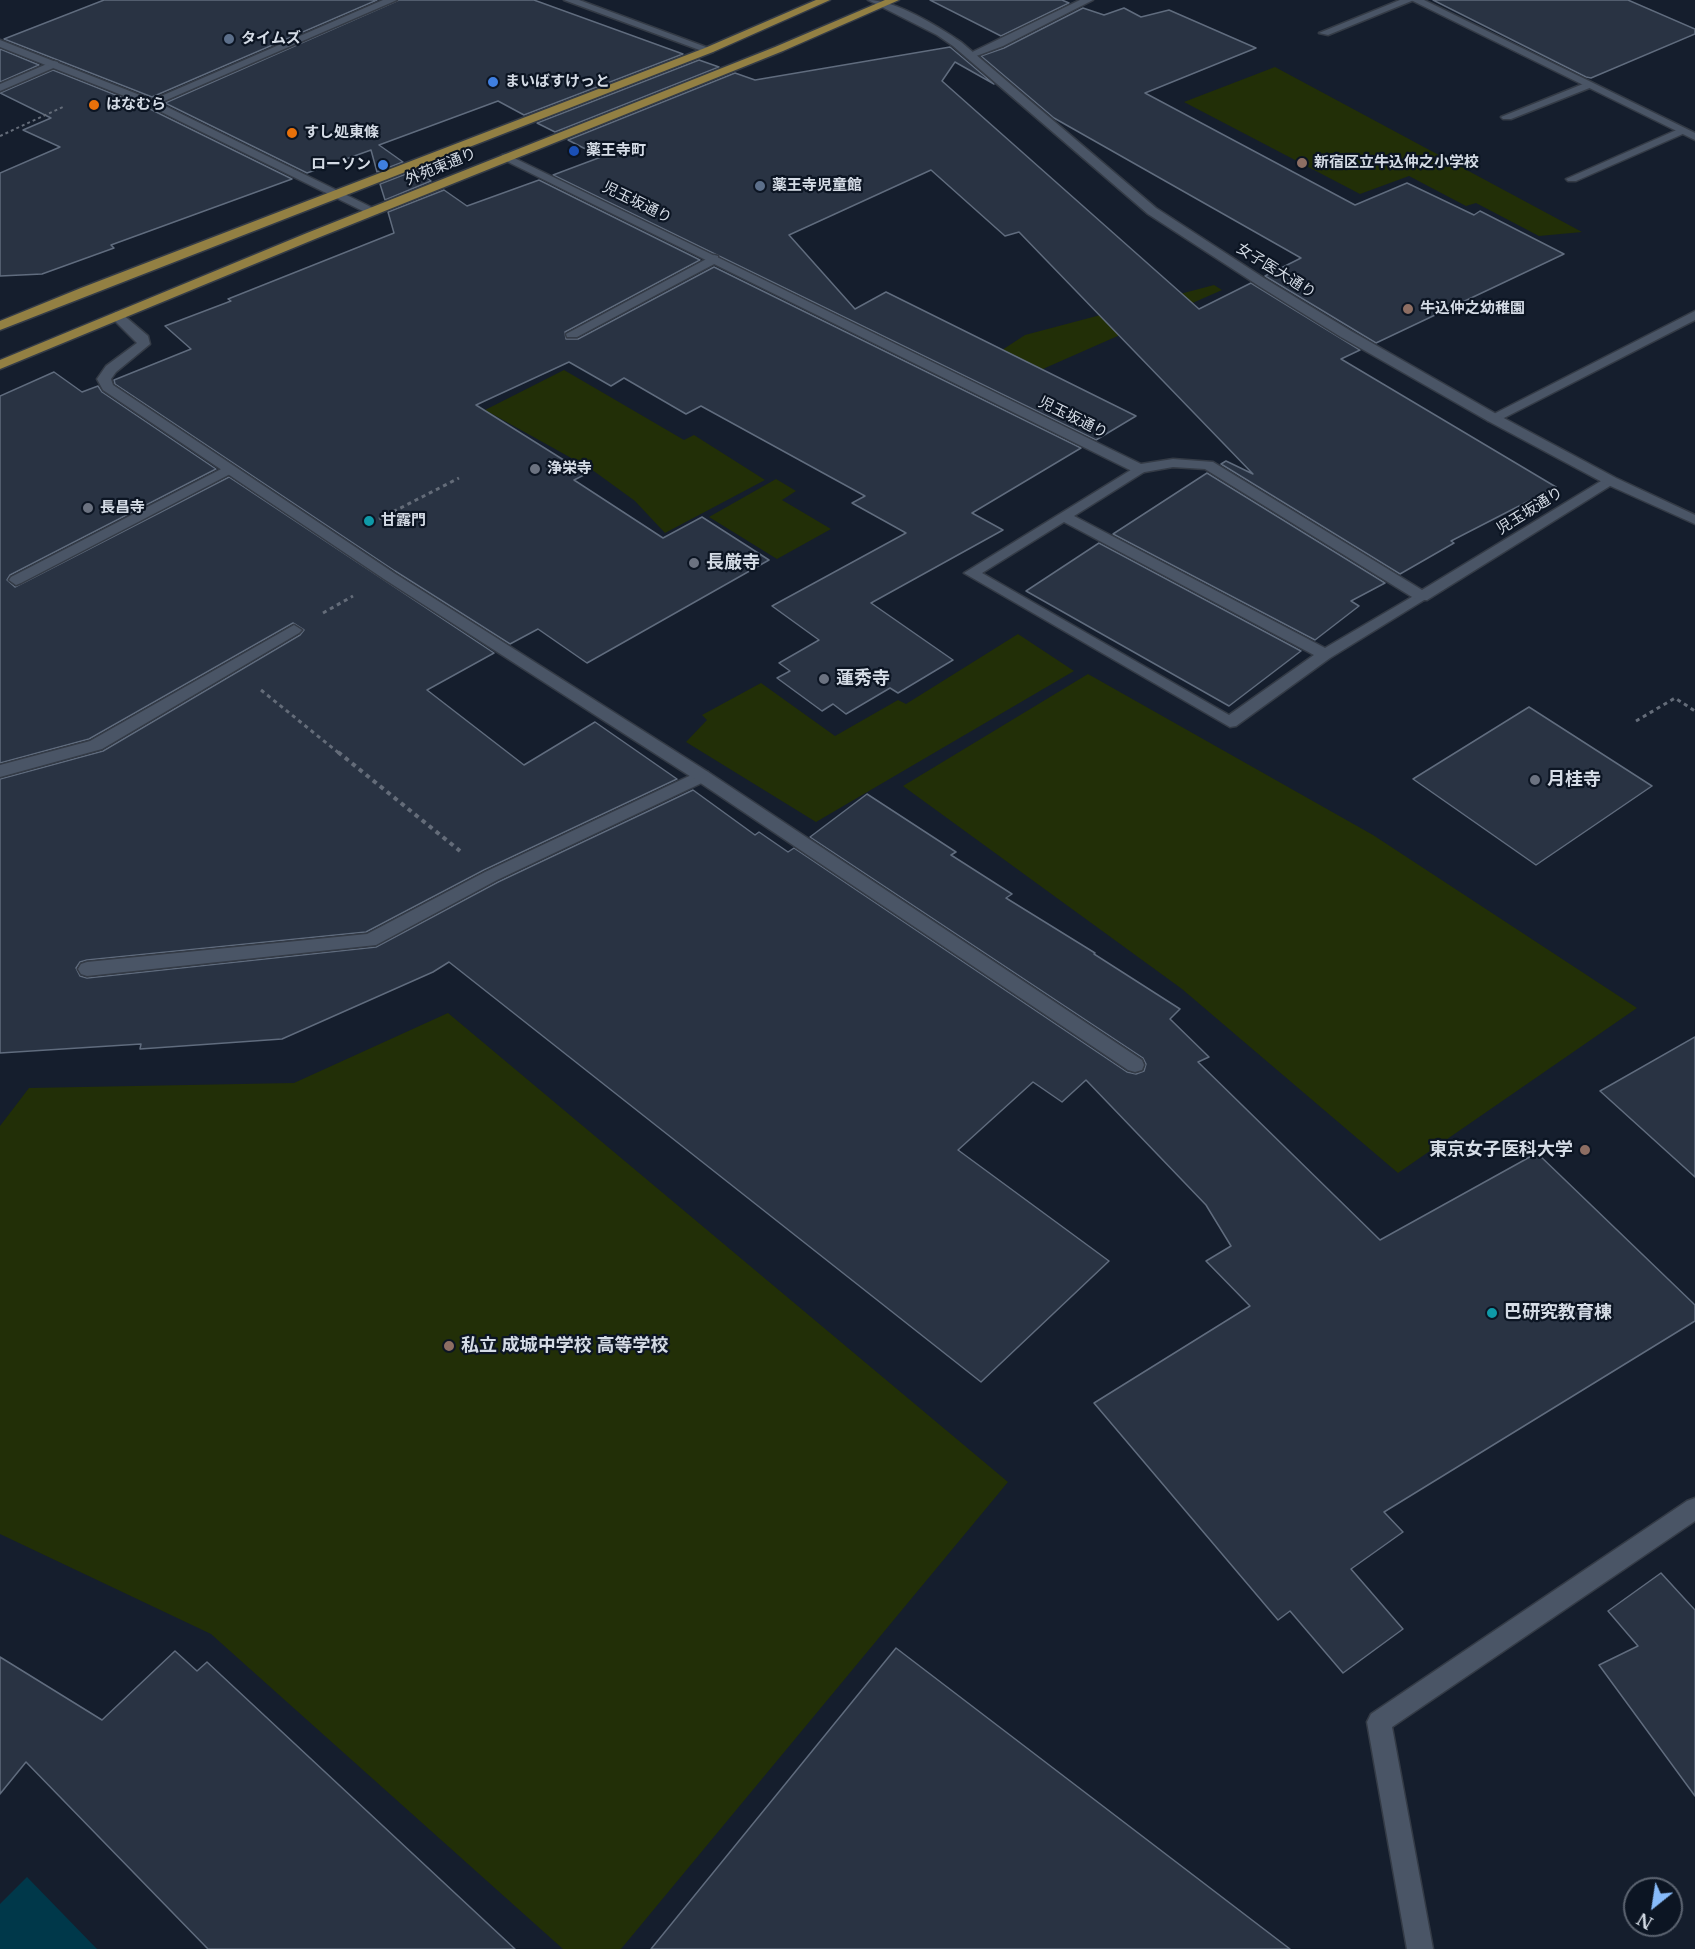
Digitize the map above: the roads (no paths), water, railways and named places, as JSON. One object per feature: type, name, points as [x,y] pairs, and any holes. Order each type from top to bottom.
[{"type":"main road","name":"外苑東通り","points":[[0,326],[709,50],[825,0]]},
{"type":"main road","name":"外苑東通り","points":[[0,365],[884,2]]},
{"type":"street","points":[[152,103],[392,0]]},
{"type":"street","points":[[569,0],[709,50]]},
{"type":"street","points":[[971,55],[999,44],[1088,0]]},
{"type":"street","points":[[1324,33],[1409,0]]},
{"type":"street","points":[[1416,0],[1691,135]]},
{"type":"street","name":"女子医大通り","points":[[884,2],[941,33],[971,55],[1152,211],[1346,334],[1493,418],[1611,481],[1695,520]]},
{"type":"street","points":[[0,43],[152,103],[373,211]]},
{"type":"street","points":[[0,88],[54,64]]},
{"type":"street","points":[[1507,117],[1588,85]]},
{"type":"street","points":[[1572,179],[1691,135]]},
{"type":"street","name":"児玉坂通り","points":[[506,157],[1139,469]]},
{"type":"street","points":[[573,334],[714,259]]},
{"type":"street","points":[[1493,418],[1695,315]]},
{"type":"street","points":[[116,316],[143,339],[144,344],[111,369],[104,379],[108,387],[389,576],[702,776],[1135,1065]]},
{"type":"street","points":[[1325,655],[1064,516],[1139,469],[1173,463],[1208,465],[1422,597]]},
{"type":"street","points":[[16,580],[229,469]]},
{"type":"street","name":"児玉坂通り","points":[[1064,516],[971,573],[1230,722],[1325,655],[1611,481]]},
{"type":"street","points":[[0,771],[96,745],[294,630]]},
{"type":"street","points":[[87,969],[370,940],[491,876],[702,776]]},
{"type":"street","points":[[1420,1949],[1379,1722],[1695,1508]]},
{"type":"water","points":[[27,1877],[97,1949],[0,1949],[0,1904]]},
{"type":"place","name":"タイムズ","points":[[229,39]]},
{"type":"place","name":"まいばすけっと","points":[[493,82]]},
{"type":"place","name":"はなむら","points":[[94,105]]},
{"type":"place","name":"すし処東條","points":[[292,133]]},
{"type":"place","name":"薬王寺町","points":[[574,151]]},
{"type":"place","name":"新宿区立牛込仲之小学校","points":[[1302,163]]},
{"type":"place","name":"ローソン","points":[[383,165]]},
{"type":"place","name":"薬王寺児童館","points":[[760,186]]},
{"type":"place","name":"牛込仲之幼稚園","points":[[1408,309]]},
{"type":"place","name":"浄栄寺","points":[[535,469]]},
{"type":"place","name":"長昌寺","points":[[88,508]]},
{"type":"place","name":"甘露門","points":[[369,521]]},
{"type":"place","name":"長厳寺","points":[[694,563]]},
{"type":"place","name":"蓮秀寺","points":[[824,679]]},
{"type":"place","name":"月桂寺","points":[[1535,780]]},
{"type":"place","name":"東京女子医科大学","points":[[1585,1150]]},
{"type":"place","name":"巴研究教育棟","points":[[1492,1313]]},
{"type":"place","name":"私立 成城中学校 高等学校","points":[[449,1346]]}]
